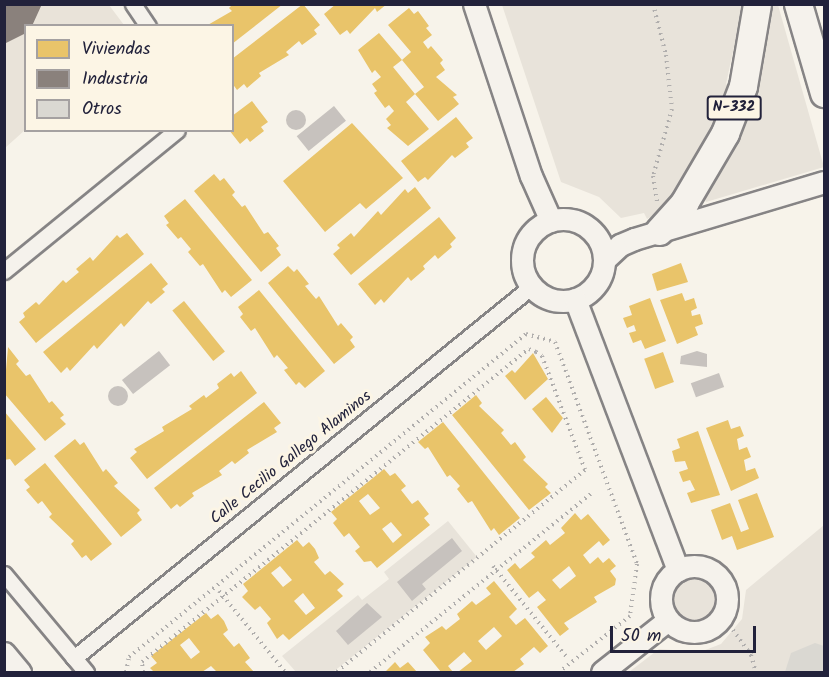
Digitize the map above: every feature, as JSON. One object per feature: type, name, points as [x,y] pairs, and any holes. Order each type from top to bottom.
[{"type":"highway","name":"N-332","points":[[654,230],[684,203],[725,133],[743,86],[757,4]]},
{"type":"highway","points":[[798,4],[825,93]]},
{"type":"street","points":[[474,4],[531,176],[551,221]]},
{"type":"street","points":[[133,5],[147,24]]},
{"type":"street","points":[[4,271],[175,132]]},
{"type":"street","points":[[597,236],[654,230],[825,182]]},
{"type":"street","points":[[604,260],[597,236],[576,221],[551,221],[539,227],[524,249],[522,263],[532,286],[552,300],[575,299],[596,284],[604,260],[620,245],[654,230]]},
{"type":"street","name":"Calle Cecilio Gallego Alaminos","points":[[74,658],[532,286]]},
{"type":"street","points":[[575,299],[678,570]]},
{"type":"street","points":[[699,566],[717,575],[724,583],[728,604],[718,623],[698,633],[676,628],[668,620],[661,592],[678,570],[699,566]]},
{"type":"street","points":[[4,574],[86,672]]},
{"type":"street","points":[[602,672],[668,620]]},
{"type":"street","points":[[4,653],[20,672]]},
{"type":"path","points":[[653,4],[666,55],[672,109],[652,184],[656,199],[654,230]]},
{"type":"path","points":[[126,672],[129,657],[526,334],[555,342],[637,564],[630,616],[559,672]]},
{"type":"path","points":[[143,672],[142,662],[223,596],[529,349],[536,352],[542,356],[585,470],[336,672]]},
{"type":"path","points":[[370,672],[593,492]]},
{"type":"path","points":[[493,566],[566,656]]},
{"type":"path","points":[[219,591],[285,672]]},
{"type":"path","points":[[733,630],[751,655],[756,672]]},
{"type":"shaded area","points":[[5,5],[109,5],[123,24],[24,24],[24,131],[5,148]]},
{"type":"shaded area","points":[[502,5],[743,5],[726,84],[731,87],[707,139],[679,186],[656,214],[647,219],[644,213],[621,218],[599,197],[561,182]]},
{"type":"shaded area","points":[[770,5],[778,5],[824,167],[706,202],[703,195],[762,55]]},
{"type":"shaded area","points":[[334,106],[346,121],[309,151],[297,136]]},
{"type":"shaded area","points":[[296,110],[303,113],[306,120],[303,127],[296,130],[289,127],[286,120],[289,113]]},
{"type":"shaded area","points":[[159,351],[170,365],[133,394],[122,380]]},
{"type":"shaded area","points":[[697,351],[707,354],[707,367],[680,364],[681,356]]},
{"type":"shaded area","points":[[719,373],[724,387],[696,397],[691,383]]},
{"type":"shaded area","points":[[118,386],[125,389],[128,396],[125,403],[118,406],[111,403],[108,396],[111,389]]},
{"type":"shaded area","points":[[448,521],[477,557],[333,672],[296,672],[282,656],[358,595],[362,600],[389,579],[384,572]]},
{"type":"shaded area","points":[[824,525],[824,672],[629,672],[659,649],[700,652],[721,644],[742,619],[746,590]]},
{"type":"shaded area","points":[[452,538],[462,551],[422,584],[426,589],[412,601],[397,582]]},
{"type":"shaded area","points":[[694,576],[710,583],[717,599],[710,615],[694,622],[678,615],[671,599],[678,583]]},
{"type":"shaded area","points":[[367,603],[382,617],[348,645],[336,631]]},
{"type":"building: Viviendas","points":[[233,4],[283,4],[234,42],[234,24],[209,24],[232,11],[229,8]]},
{"type":"building: Viviendas","points":[[303,4],[320,25],[314,30],[317,34],[302,45],[299,41],[286,52],[289,55],[259,73],[261,76],[247,88],[244,84],[237,90],[234,86],[234,57]]},
{"type":"building: Viviendas","points":[[336,4],[387,4],[377,12],[375,8],[350,34],[347,30],[340,35],[324,14]]},
{"type":"building: Viviendas","points":[[409,8],[414,14],[418,11],[429,26],[426,28],[432,35],[423,42],[428,49],[431,46],[443,60],[440,63],[445,70],[436,77],[457,95],[453,97],[459,104],[438,121],[415,94],[424,87],[402,60],[411,52],[388,25]]},
{"type":"building: Viviendas","points":[[379,33],[402,60],[393,67],[415,94],[406,102],[429,129],[408,146],[387,128],[391,125],[386,119],[394,111],[389,105],[385,108],[374,93],[377,91],[372,84],[381,77],[375,70],[372,73],[358,50]]},
{"type":"building: Viviendas","points":[[252,101],[268,122],[261,127],[264,131],[250,142],[247,138],[240,144],[231,132],[234,132],[234,114]]},
{"type":"building: Viviendas","points":[[456,117],[473,138],[466,143],[469,147],[455,158],[452,155],[428,180],[425,177],[418,182],[401,161]]},
{"type":"building: Viviendas","points":[[352,123],[403,178],[366,209],[360,203],[325,232],[283,181]]},
{"type":"building: Viviendas","points":[[214,174],[220,181],[224,178],[235,192],[232,195],[242,207],[245,205],[264,234],[268,232],[279,246],[276,248],[281,255],[261,272],[194,191]]},
{"type":"building: Viviendas","points":[[415,187],[431,208],[351,275],[333,254],[340,248],[337,245],[351,233],[354,237],[378,211],[381,215],[405,189],[408,193]]},
{"type":"building: Viviendas","points":[[185,199],[252,280],[231,297],[225,290],[222,293],[203,264],[200,266],[188,252],[191,249],[166,225],[169,223],[164,216]]},
{"type":"building: Viviendas","points":[[439,217],[456,238],[450,244],[452,247],[438,259],[435,255],[423,266],[425,269],[411,281],[408,277],[384,303],[381,299],[375,305],[358,284]]},
{"type":"building: Viviendas","points":[[127,233],[144,254],[36,343],[19,322],[25,317],[23,313],[36,302],[39,305],[63,280],[66,283],[79,272],[76,269],[90,257],[93,261],[117,235],[120,238]]},
{"type":"building: Viviendas","points":[[151,263],[168,284],[162,289],[165,292],[151,304],[148,301],[124,327],[121,323],[97,349],[94,345],[70,371],[67,367],[61,373],[43,352]]},
{"type":"building: Viviendas","points":[[681,263],[688,282],[657,291],[652,274]]},
{"type":"building: Viviendas","points":[[288,266],[294,272],[297,269],[309,284],[305,286],[316,299],[319,296],[338,326],[341,323],[353,337],[350,340],[355,347],[334,364],[268,283]]},
{"type":"building: Viviendas","points":[[259,290],[325,371],[305,388],[299,382],[296,385],[284,370],[288,368],[277,355],[274,358],[255,328],[251,331],[240,317],[243,314],[238,307]]},
{"type":"building: Viviendas","points":[[682,293],[685,301],[694,298],[697,308],[691,311],[692,316],[700,314],[703,324],[695,327],[698,335],[677,344],[660,300]]},
{"type":"building: Viviendas","points":[[650,298],[666,341],[645,349],[641,340],[633,343],[629,333],[636,331],[634,325],[627,328],[623,318],[632,315],[629,306]]},
{"type":"building: Viviendas","points":[[184,301],[225,352],[213,361],[172,310]]},
{"type":"building: Viviendas","points":[[8,347],[19,361],[16,364],[26,376],[30,374],[49,403],[52,401],[64,415],[60,418],[66,424],[45,441],[4,393]]},
{"type":"building: Viviendas","points":[[663,352],[674,382],[655,389],[644,359]]},
{"type":"building: Viviendas","points":[[533,353],[548,379],[525,400],[505,376],[512,370],[515,373]]},
{"type":"building: Viviendas","points":[[241,371],[257,393],[147,479],[130,458],[137,452],[134,449],[164,431],[162,427],[192,409],[189,406],[204,395],[206,398],[219,388],[217,384],[231,373],[234,377]]},
{"type":"building: Viviendas","points":[[476,395],[482,403],[479,406],[504,430],[501,433],[511,445],[515,442],[526,457],[523,460],[548,484],[545,487],[551,493],[529,510],[452,415]]},
{"type":"building: Viviendas","points":[[546,397],[563,418],[552,433],[532,409]]},
{"type":"building: Viviendas","points":[[264,402],[281,423],[274,428],[277,432],[247,450],[249,453],[235,464],[232,461],[219,471],[222,475],[192,493],[194,496],[180,507],[177,504],[171,509],[154,488]]},
{"type":"building: Viviendas","points":[[4,411],[36,449],[15,466],[10,459],[4,460]]},
{"type":"building: Viviendas","points":[[728,420],[731,429],[740,426],[744,436],[737,439],[739,450],[747,447],[751,457],[744,460],[746,471],[755,468],[759,478],[731,491],[706,428]]},
{"type":"building: Viviendas","points":[[443,422],[520,518],[499,535],[494,528],[491,531],[472,501],[468,503],[457,489],[460,486],[450,475],[447,477],[428,447],[425,449],[418,442]]},
{"type":"building: Viviendas","points":[[698,431],[720,495],[691,503],[687,493],[695,490],[690,480],[683,482],[679,472],[688,469],[685,461],[675,462],[672,451],[680,448],[677,439]]},
{"type":"building: Viviendas","points":[[75,439],[80,445],[84,442],[103,472],[106,469],[118,483],[114,486],[140,510],[137,513],[142,520],[121,537],[54,456]]},
{"type":"building: Viviendas","points":[[45,463],[112,544],[91,561],[86,555],[82,558],[71,544],[74,541],[49,517],[52,514],[42,501],[38,504],[26,490],[30,487],[24,480]]},
{"type":"building: Viviendas","points":[[384,469],[390,476],[395,473],[406,486],[401,490],[412,504],[418,500],[429,514],[424,518],[430,525],[377,568],[371,561],[364,562],[355,551],[360,547],[349,533],[344,537],[333,523],[337,519],[331,512]],"holes":[[[368,494],[380,508],[370,515],[359,501]],[[391,522],[402,535],[393,543],[382,529]]]},
{"type":"building: Viviendas","points":[[757,493],[774,537],[737,550],[732,536],[722,540],[711,510],[730,503],[741,532],[749,529],[738,500]]},
{"type":"building: Viviendas","points":[[575,513],[581,520],[588,514],[610,540],[603,546],[599,541],[583,555],[590,564],[598,557],[603,563],[609,558],[616,566],[610,571],[616,579],[615,585],[594,597],[597,602],[564,623],[569,629],[560,636],[537,607],[546,600],[538,591],[529,598],[507,570],[515,563],[520,569],[535,557],[531,553],[546,540],[550,545],[565,533],[561,528]],"holes":[[[569,566],[576,576],[560,589],[552,580]]]},
{"type":"building: Viviendas","points":[[297,540],[303,547],[309,542],[319,558],[314,562],[325,575],[330,571],[344,584],[337,590],[343,596],[289,640],[283,634],[277,639],[267,623],[271,619],[260,606],[255,610],[242,597],[248,591],[243,584]],"holes":[[[280,566],[292,580],[283,587],[271,573]],[[303,593],[315,608],[306,615],[294,601]]]},
{"type":"building: Viviendas","points":[[494,581],[517,609],[509,617],[516,625],[525,618],[548,646],[540,653],[534,647],[520,659],[524,664],[513,672],[458,672],[472,661],[464,652],[448,666],[453,672],[441,672],[423,650],[430,643],[425,637],[442,626],[446,630],[460,619],[457,614],[472,601],[476,605],[491,594],[486,588]],"holes":[[[494,627],[502,636],[486,650],[478,641]]]},
{"type":"building: Viviendas","points":[[206,613],[211,619],[218,614],[228,630],[223,634],[234,647],[239,643],[250,658],[245,662],[254,672],[217,672],[211,666],[202,672],[154,672],[150,668],[157,663],[151,656]],"holes":[[[189,638],[200,652],[191,659],[180,645]]]},
{"type":"building: Viviendas","points":[[395,662],[400,668],[408,662],[417,672],[385,672]]},
{"type":"building: Industria","points":[[4,4],[42,4],[33,24],[24,24],[24,34],[4,44]]},
{"type":"building: Otros","points":[[815,643],[824,646],[824,672],[785,672],[791,653]]}]
